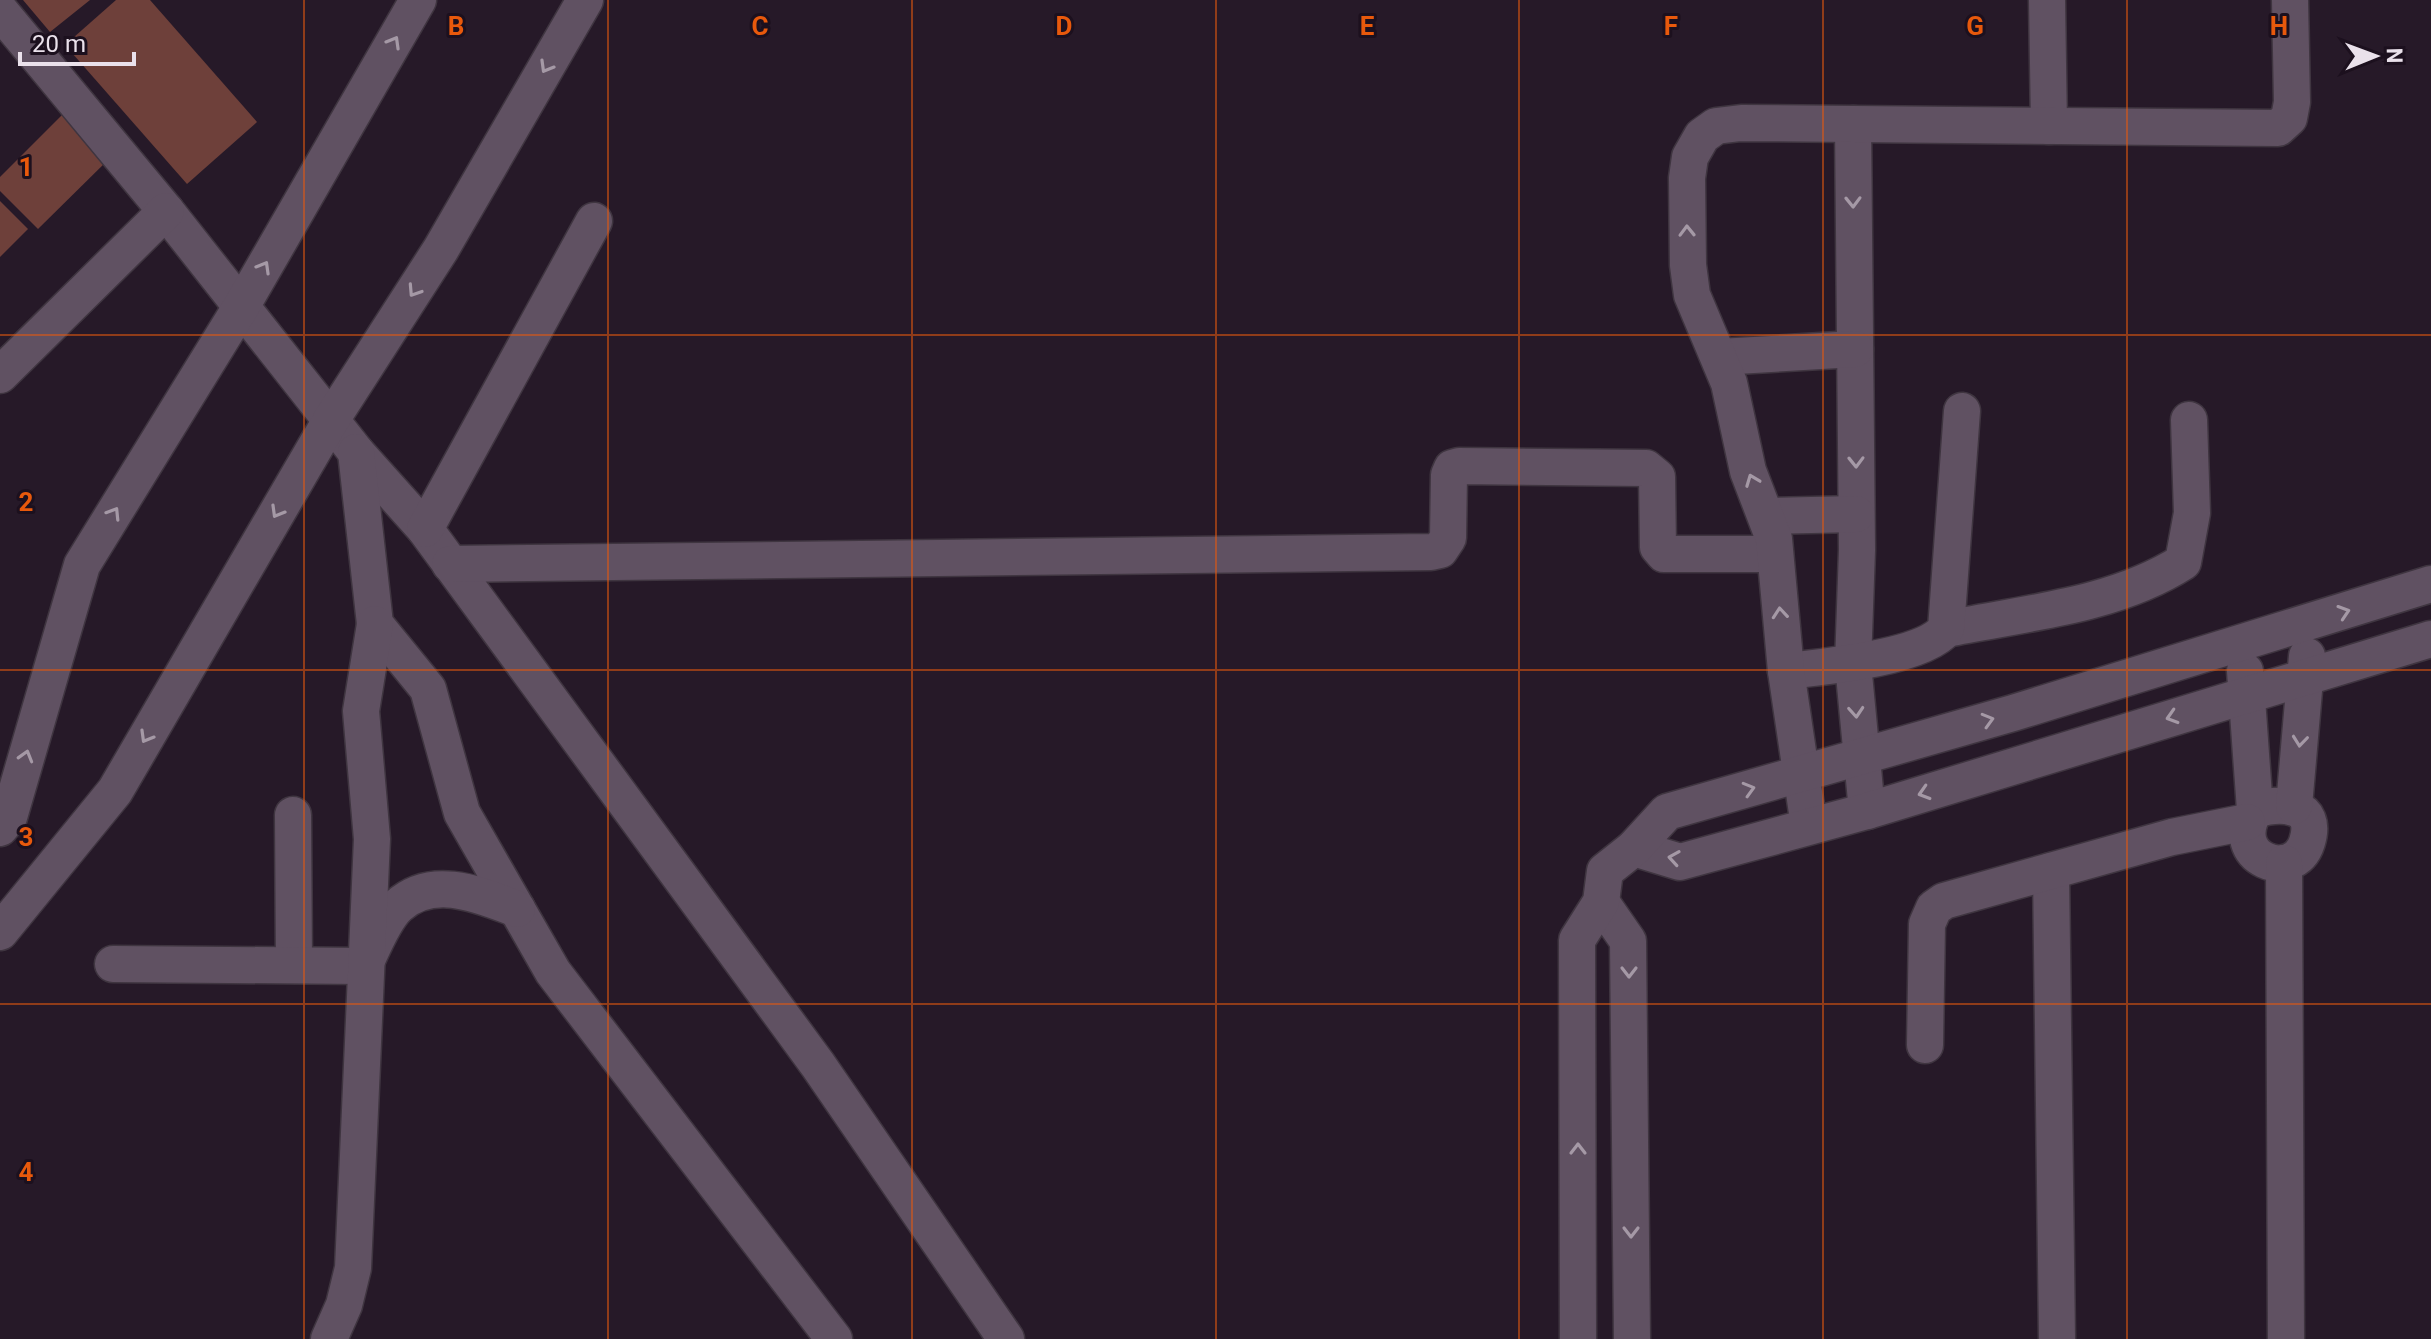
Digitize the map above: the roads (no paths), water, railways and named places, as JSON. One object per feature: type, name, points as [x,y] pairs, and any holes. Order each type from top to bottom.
[{"type":"street","points":[[0,828],[9,817],[82,565],[241,307],[418,0]]},
{"type":"street","points":[[0,932],[115,791],[331,420],[441,249],[585,0]]},
{"type":"street","points":[[2047,0],[2049,126]]},
{"type":"street","points":[[1809,826],[1786,671],[1775,554],[1767,516],[1748,471],[1729,383],[1697,311],[1688,265],[1687,178],[1696,146],[1702,136],[1716,126],[1853,124],[2278,128],[2289,118],[2292,102],[2290,0]]},
{"type":"street","points":[[0,11],[166,211],[356,452],[425,529],[818,1065],[1006,1339]]},
{"type":"street","points":[[1853,124],[1856,514],[1853,664],[1859,756],[1867,811]]},
{"type":"street","points":[[5,360],[166,211]]},
{"type":"street","points":[[425,529],[594,221]]},
{"type":"street","points":[[1719,357],[1855,349]]},
{"type":"street","points":[[1946,629],[1962,411]]},
{"type":"street","points":[[1786,671],[1853,664],[1928,643],[1946,629],[2072,604],[2149,584],[2183,562],[2192,513],[2189,420]]},
{"type":"street","points":[[329,1339],[344,1305],[353,1268],[372,839],[361,711],[375,624],[356,452]]},
{"type":"street","points":[[450,564],[1431,552],[1440,550],[1448,538],[1449,475],[1456,466],[1646,468],[1657,477],[1657,539],[1664,554],[1775,554]]},
{"type":"street","points":[[1767,516],[1856,514]]},
{"type":"street","points":[[1578,1339],[1577,940],[1601,902],[1605,871],[1634,848],[1667,812],[2308,624],[2431,584]]},
{"type":"street","points":[[375,624],[428,689],[462,813],[553,972],[834,1339]]},
{"type":"street","points":[[2294,806],[2307,677],[2308,624]]},
{"type":"street","points":[[1634,848],[1680,862],[1867,811],[2431,639]]},
{"type":"street","points":[[1925,1045],[1927,924],[1934,908],[1944,901],[2251,816],[2275,804],[2294,806],[2304,816],[2309,830],[2307,845],[2297,857],[2284,863],[2268,863],[2254,854],[2247,839],[2251,816],[2242,641]]},
{"type":"street","points":[[293,815],[294,965]]},
{"type":"street","points":[[2284,863],[2286,1339]]},
{"type":"street","points":[[2051,871],[2057,1339]]},
{"type":"street","points":[[364,966],[398,905],[435,888],[470,892],[517,909]]},
{"type":"street","points":[[1601,902],[1628,941],[1632,1339]]},
{"type":"street","points":[[113,964],[364,966]]}]
